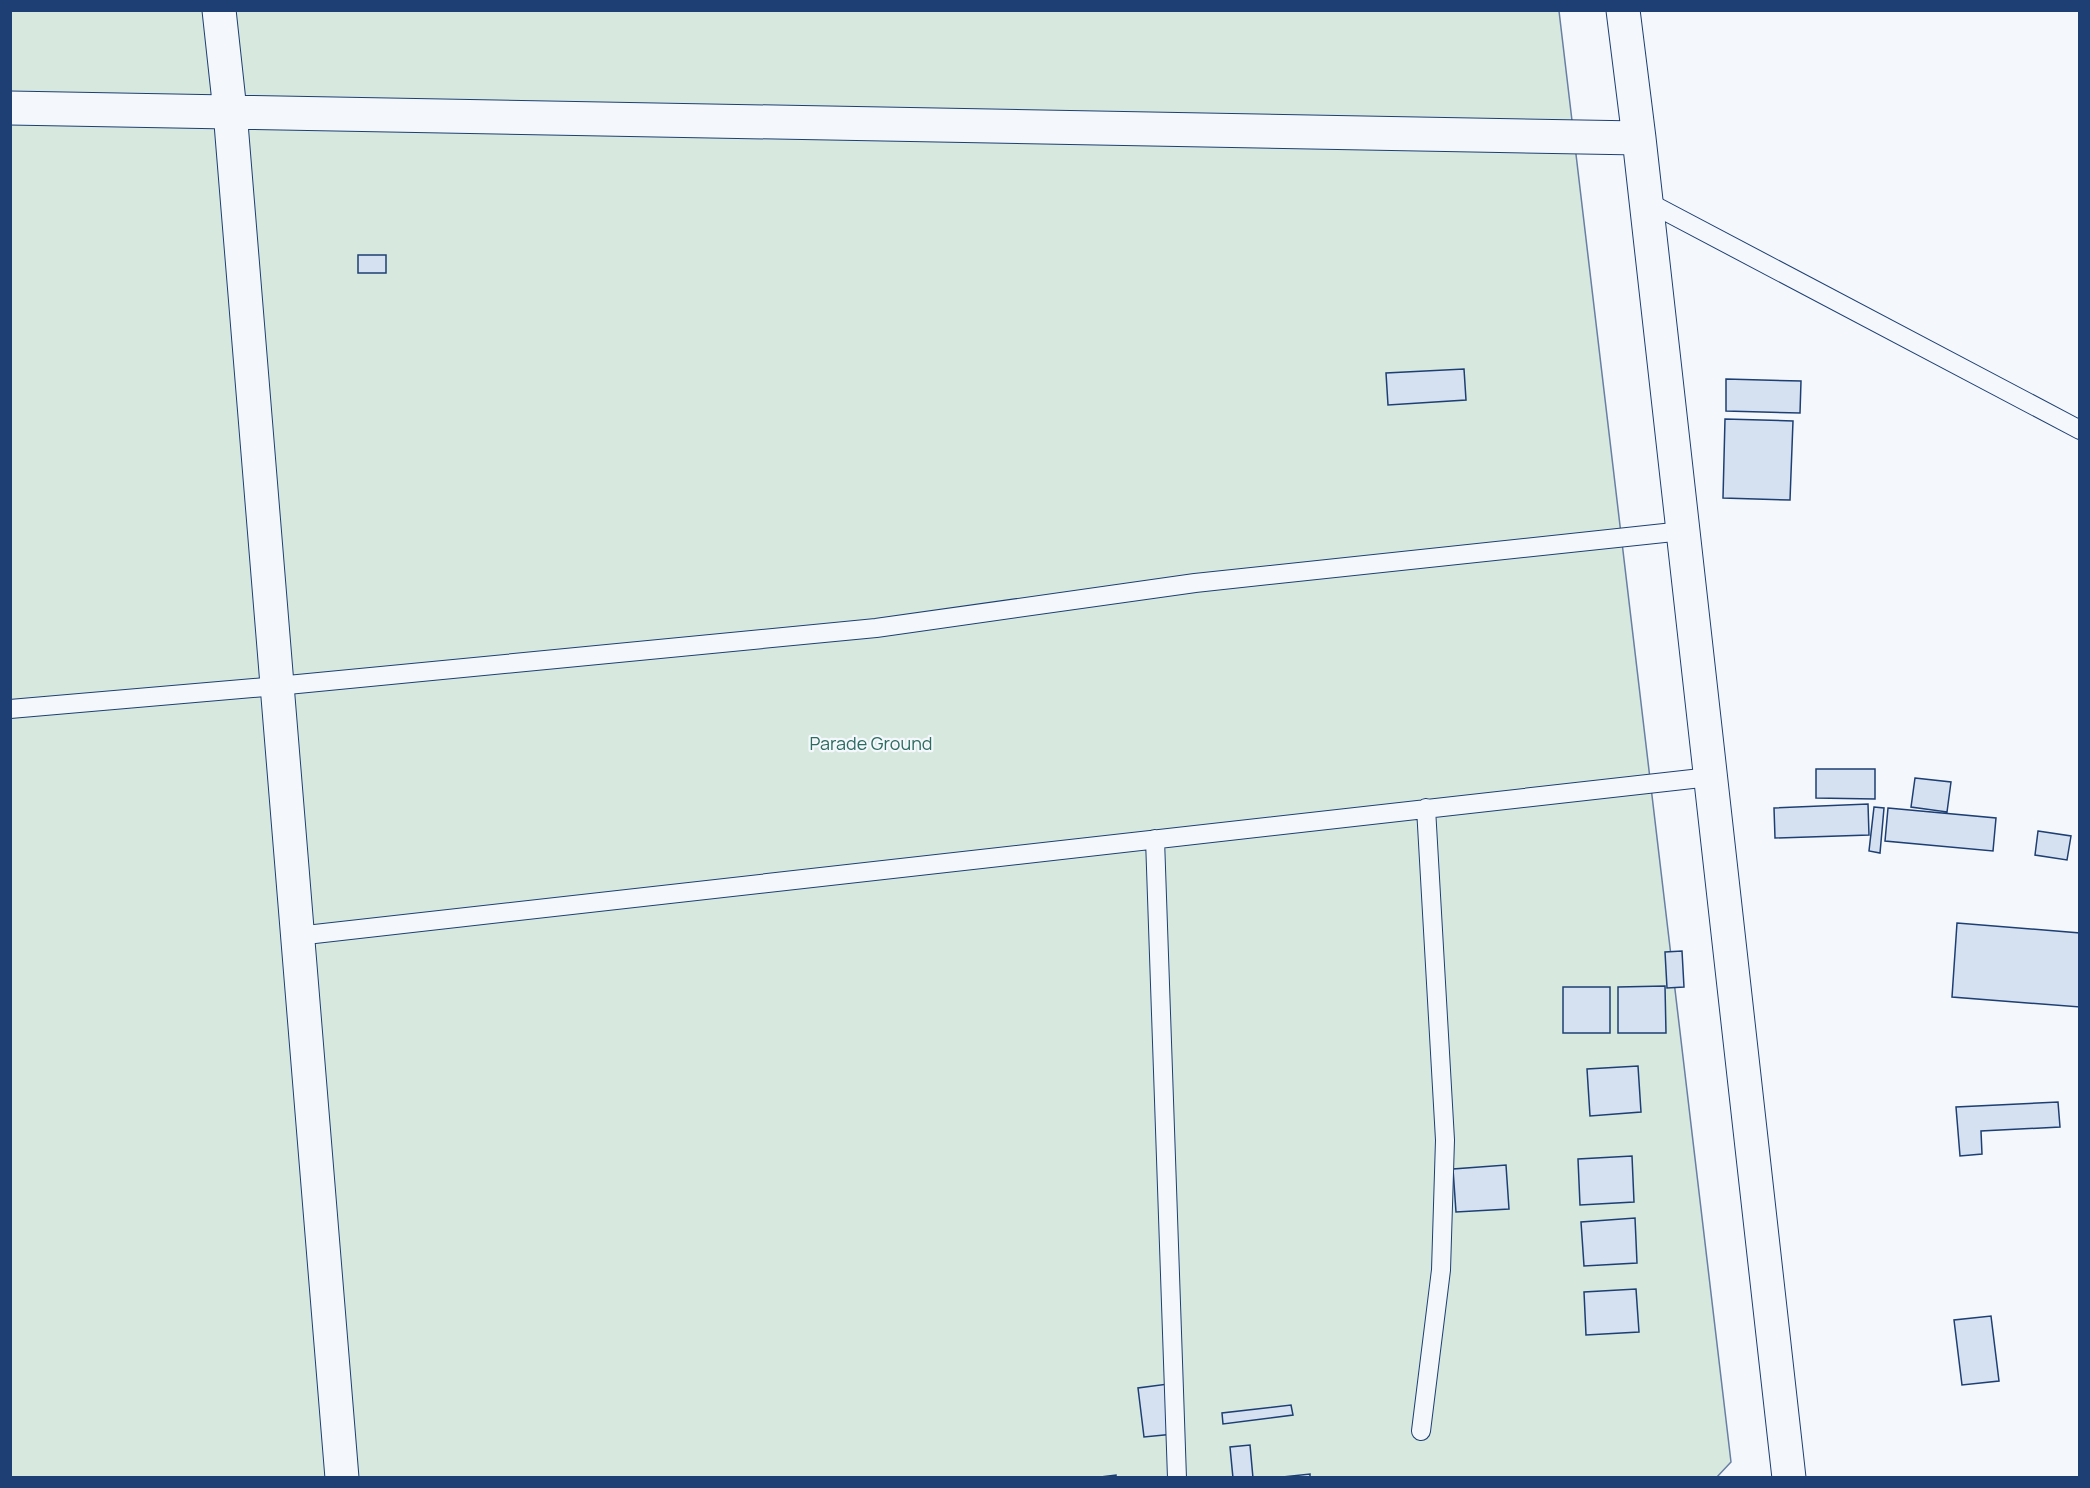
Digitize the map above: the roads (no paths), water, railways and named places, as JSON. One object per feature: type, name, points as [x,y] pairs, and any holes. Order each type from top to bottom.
[{"type":"street","points":[[219,10],[230,111],[342,1478]]},
{"type":"street","points":[[1623,10],[1789,1478]]},
{"type":"street","points":[[10,108],[1639,138]]},
{"type":"lane","points":[[1646,201],[2079,430]]},
{"type":"lane","points":[[10,709],[277,686],[876,628],[1195,583],[1683,531]]},
{"type":"lane","points":[[297,936],[1710,777]]},
{"type":"lane","points":[[1421,1431],[1441,1270],[1446,1140],[1425,808]]},
{"type":"lane","points":[[1155,839],[1177,1478]]},
{"type":"park label","name":"Parade Ground","points":[[871,744]]}]
